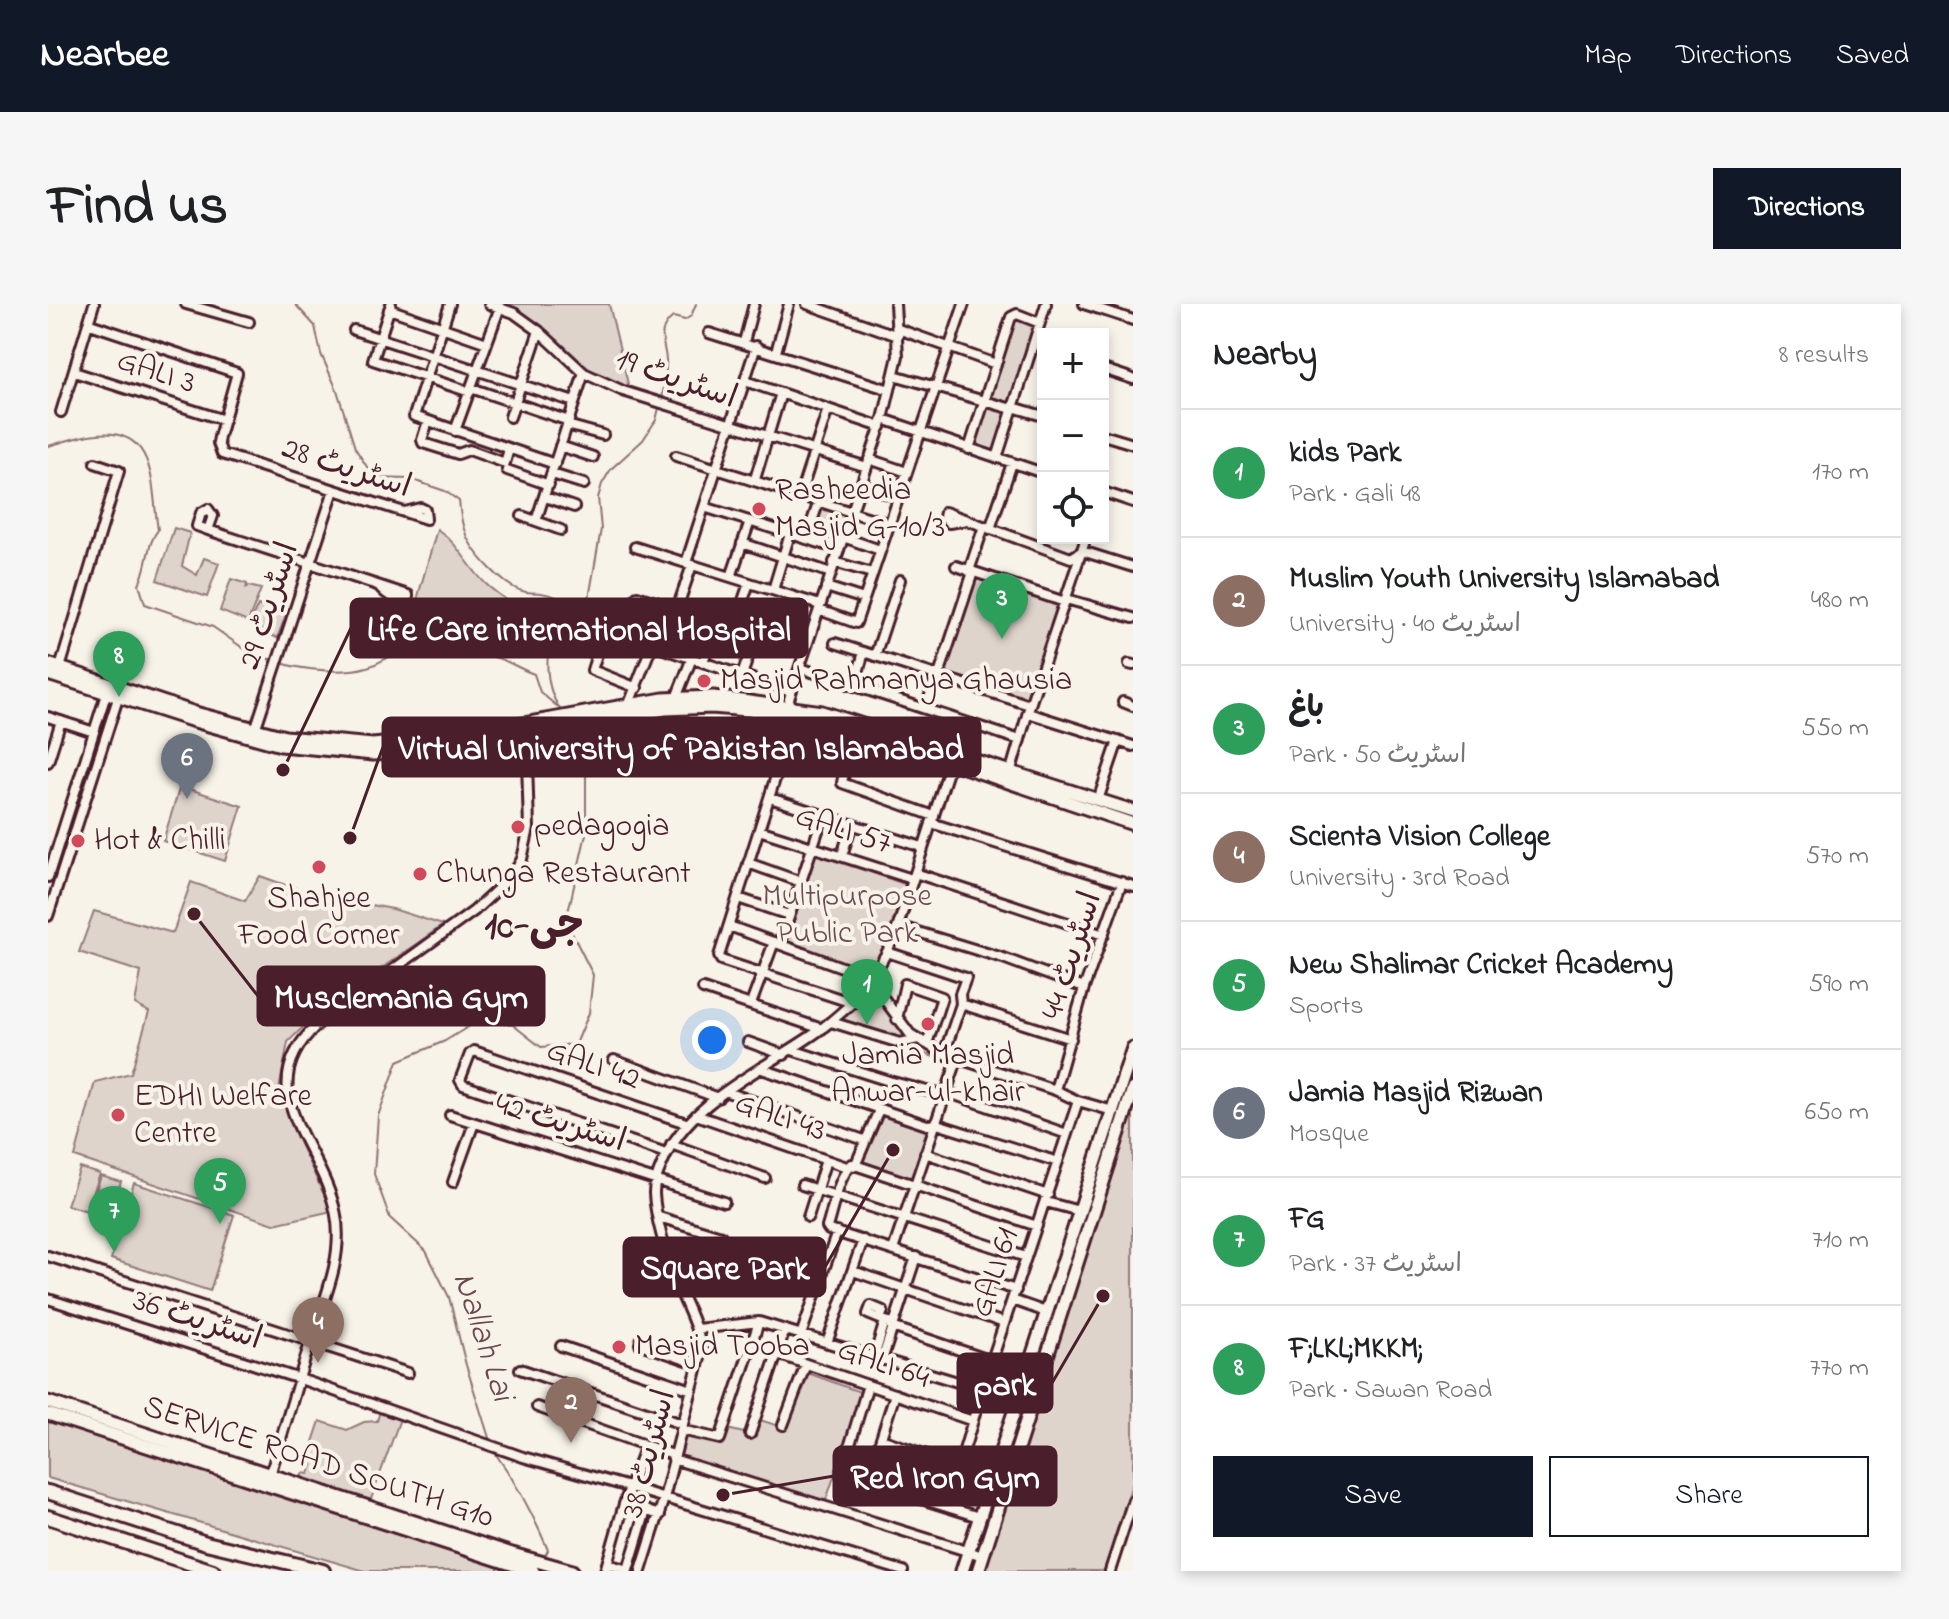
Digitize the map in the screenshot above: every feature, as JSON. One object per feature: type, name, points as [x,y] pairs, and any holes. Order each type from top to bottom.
[{"type":"highway","points":[[48,1492],[206,1543],[323,1571]]},
{"type":"highway","points":[[48,1517],[212,1571]]},
{"type":"highway","points":[[266,1558],[295,1571]]},
{"type":"main road","points":[[54,666],[114,690]]},
{"type":"main road","points":[[48,674],[195,713],[254,733],[285,737],[373,745],[526,727],[602,714],[695,707],[791,710],[822,712],[952,760]]},
{"type":"main road","points":[[602,714],[629,704],[713,697],[791,710],[1009,778],[1133,824]]},
{"type":"main road","points":[[1009,778],[1133,811]]},
{"type":"main road","points":[[962,1571],[1133,1048]]},
{"type":"main road","points":[[978,1571],[1133,1089]]},
{"type":"main road","points":[[1061,1267],[1074,1271]]},
{"type":"main road","name":"SERVICE ROAD SOUTH G10","points":[[48,1402],[270,1475],[396,1522]]},
{"type":"main road","name":"SERVICE ROAD SOUTH G10","points":[[48,1414],[512,1559],[571,1571]]},
{"type":"main road","name":"SERVICE ROAD SOUTH G10","points":[[512,1559],[533,1571]]},
{"type":"street","points":[[61,412],[94,304]]},
{"type":"street","points":[[186,304],[249,322]]},
{"type":"street","points":[[450,304],[413,413],[455,431],[555,464]]},
{"type":"street","name":"اسٹریٹ 19","points":[[489,304],[514,313],[539,331],[584,373],[623,391],[814,450],[907,472]]},
{"type":"street","points":[[744,342],[754,304]]},
{"type":"street","points":[[776,352],[789,304]]},
{"type":"street","points":[[807,304],[996,364]]},
{"type":"street","points":[[838,314],[841,304]]},
{"type":"street","points":[[853,1003],[719,959],[794,719],[791,692],[882,423],[898,356],[895,304]]},
{"type":"street","points":[[997,458],[1046,304]]},
{"type":"street","points":[[1084,304],[1133,320]]},
{"type":"street","points":[[635,547],[773,590],[856,623],[937,388],[961,305]]},
{"type":"street","points":[[487,343],[390,306],[373,360],[515,403],[603,435]]},
{"type":"street","points":[[455,431],[500,307]]},
{"type":"street","points":[[969,449],[1013,314],[1040,323]]},
{"type":"street","points":[[90,324],[237,373],[224,420]]},
{"type":"street","points":[[354,330],[574,402]]},
{"type":"street","points":[[510,417],[539,331]]},
{"type":"street","points":[[709,333],[890,390]]},
{"type":"street","points":[[1033,345],[1037,346]]},
{"type":"street","points":[[664,647],[704,507],[756,346]]},
{"type":"street","points":[[1109,371],[1133,379]]},
{"type":"street","name":"GALI 3","points":[[74,372],[224,420]]},
{"type":"street","points":[[536,521],[584,373]]},
{"type":"street","points":[[894,375],[1037,414]]},
{"type":"street","points":[[745,381],[1040,472]]},
{"type":"street","points":[[755,479],[781,393]]},
{"type":"street","points":[[800,495],[828,409]]},
{"type":"street","name":"اسٹریٹ 28","points":[[224,420],[218,443],[222,454],[426,519],[427,513],[421,508],[405,512]]},
{"type":"street","points":[[428,421],[422,442],[458,454],[469,450],[505,463],[509,449]]},
{"type":"street","points":[[469,450],[472,437]]},
{"type":"street","points":[[1109,437],[1133,444]]},
{"type":"street","points":[[560,446],[593,457]]},
{"type":"street","points":[[676,456],[889,524]]},
{"type":"street","points":[[54,666],[119,471],[95,463]]},
{"type":"street","points":[[926,709],[971,572],[1012,463]]},
{"type":"street","points":[[507,470],[549,485]]},
{"type":"street","points":[[552,474],[584,484]]},
{"type":"street","points":[[861,485],[898,497]]},
{"type":"street","name":"اسٹریٹ 29","points":[[254,733],[334,490]]},
{"type":"street","points":[[1109,494],[1133,502]]},
{"type":"street","points":[[545,497],[574,507]]},
{"type":"street","points":[[806,539],[819,501]]},
{"type":"street","points":[[704,507],[839,549]]},
{"type":"street","points":[[967,520],[949,523],[944,517],[945,512],[987,527],[1071,558],[1082,551],[1133,567]]},
{"type":"street","points":[[522,516],[561,530]]},
{"type":"street","points":[[731,577],[750,521]]},
{"type":"street","points":[[208,530],[379,586]]},
{"type":"street","points":[[773,590],[790,534]]},
{"type":"street","points":[[843,537],[880,550]]},
{"type":"street","points":[[742,543],[831,573]]},
{"type":"street","points":[[1009,778],[1084,544]]},
{"type":"street","points":[[834,562],[872,573]]},
{"type":"street","points":[[956,566],[1133,618]]},
{"type":"street","points":[[875,656],[900,580]]},
{"type":"street","points":[[734,627],[749,583]]},
{"type":"street","points":[[826,587],[864,599]]},
{"type":"street","points":[[637,596],[805,651]]},
{"type":"street","points":[[703,662],[717,622]]},
{"type":"street","points":[[637,688],[592,670],[603,631],[607,629],[664,647],[791,692]]},
{"type":"street","points":[[742,675],[756,635]]},
{"type":"street","points":[[835,643],[937,675],[1133,746]]},
{"type":"street","points":[[629,704],[652,645]]},
{"type":"street","points":[[854,686],[864,652]]},
{"type":"street","points":[[676,698],[692,658]]},
{"type":"street","points":[[800,668],[1020,740]]},
{"type":"street","points":[[48,877],[94,732],[114,690]]},
{"type":"street","points":[[48,916],[87,793],[114,690]]},
{"type":"street","points":[[48,717],[94,732]]},
{"type":"street","points":[[48,760],[61,721]]},
{"type":"street","points":[[270,1475],[334,1266],[338,1230],[332,1198],[291,1107],[286,1079],[289,1065],[300,1042],[317,1025],[474,911],[513,875],[522,859],[529,828],[526,727]]},
{"type":"street","points":[[852,729],[842,783],[932,819],[1133,886]]},
{"type":"street","points":[[1098,800],[1118,741]]},
{"type":"street","name":"اسٹریٹ 38","points":[[641,1571],[660,1515],[702,1350],[697,1329],[679,1290],[659,1217],[654,1194],[656,1179],[666,1153],[686,1123],[822,1029],[853,1003],[872,981],[898,926],[952,760]]},
{"type":"street","points":[[76,790],[87,793]]},
{"type":"street","points":[[770,798],[922,847]]},
{"type":"street","points":[[751,1004],[789,915],[823,816]]},
{"type":"street","points":[[842,855],[852,824]]},
{"type":"street","name":"GALI 57","points":[[759,830],[1104,935]]},
{"type":"street","points":[[748,863],[801,882]]},
{"type":"street","name":"اسٹریٹ 44","points":[[1055,1090],[1084,988],[1122,882]]},
{"type":"street","points":[[738,898],[789,915]]},
{"type":"street","points":[[729,926],[872,981],[897,1019],[944,1054],[1113,1111]]},
{"type":"street","points":[[898,926],[1003,958],[1084,988]]},
{"type":"street","points":[[887,952],[966,978],[960,994],[961,1004],[944,1054]]},
{"type":"street","points":[[897,1019],[905,984],[942,997],[923,1041]]},
{"type":"street","points":[[703,989],[822,1029]]},
{"type":"street","points":[[961,1004],[1071,1039]]},
{"type":"street","points":[[831,1022],[900,1043],[923,1041]]},
{"type":"street","points":[[748,1042],[939,1094],[946,1092],[1067,1134]]},
{"type":"street","name":"GALI 42","points":[[666,1153],[460,1083],[470,1054],[474,1051],[686,1123]]},
{"type":"street","points":[[614,1060],[864,1140]]},
{"type":"street","points":[[893,1250],[957,1060]]},
{"type":"street","points":[[762,1069],[879,1110],[927,1125],[937,1124],[1058,1162]]},
{"type":"street","name":"GALI 61","points":[[947,1507],[982,1390],[1078,1101]]},
{"type":"street","points":[[801,1335],[832,1230],[837,1196],[879,1110]]},
{"type":"street","name":"اسٹریٹ 42","points":[[450,1115],[724,1202]]},
{"type":"street","name":"GALI 43","points":[[696,1115],[826,1160],[1037,1226]]},
{"type":"street","points":[[453,1182],[474,1123]]},
{"type":"street","points":[[671,1144],[765,1178]]},
{"type":"street","points":[[925,1153],[1079,1211]]},
{"type":"street","points":[[808,1217],[826,1160]]},
{"type":"street","points":[[802,1185],[1026,1257]]},
{"type":"street","points":[[659,1217],[721,1236]]},
{"type":"street","points":[[832,1230],[1016,1290]]},
{"type":"street","points":[[827,1343],[863,1240]]},
{"type":"street","points":[[48,1256],[408,1373]]},
{"type":"street","points":[[878,1358],[888,1323],[916,1257]]},
{"type":"street","points":[[853,1271],[1004,1323]]},
{"type":"street","name":"اسٹریٹ 36","points":[[48,1299],[300,1379],[523,1457],[903,1571]]},
{"type":"street","points":[[1012,1300],[1046,1312]]},
{"type":"street","points":[[520,1369],[720,1439],[759,1322]]},
{"type":"street","points":[[697,1329],[759,1322],[1017,1400]]},
{"type":"street","points":[[888,1323],[992,1361]]},
{"type":"street","points":[[750,1434],[785,1330]]},
{"type":"street","points":[[641,1340],[640,1344],[698,1364]]},
{"type":"street","points":[[561,1346],[692,1390]]},
{"type":"street","name":"GALI 64","points":[[777,1354],[973,1421]]},
{"type":"street","points":[[783,1425],[806,1364]]},
{"type":"street","points":[[868,1385],[841,1474],[979,1517]]},
{"type":"street","points":[[867,1482],[895,1394]]},
{"type":"street","points":[[537,1407],[673,1457],[983,1556]]},
{"type":"street","points":[[881,1439],[959,1466]]},
{"type":"street","points":[[645,1445],[629,1487],[606,1568],[628,1570],[646,1510]]},
{"type":"street","points":[[1110,1571],[1133,1500]]},
{"type":"street","points":[[624,1504],[660,1515]]},
{"type":"street","points":[[1122,1535],[1133,1539]]},
{"type":"green space","points":[[511,304],[609,304],[629,388],[592,372],[548,331],[510,307]]},
{"type":"green space","points":[[1014,316],[1040,325],[996,456],[971,448]]},
{"type":"green space","points":[[820,502],[851,513],[838,548],[809,537]]},
{"type":"green space","points":[[174,528],[190,533],[182,566],[197,575],[204,558],[219,563],[207,597],[157,580]]},
{"type":"green space","points":[[437,529],[451,541],[485,583],[518,610],[526,623],[519,636],[417,600]]},
{"type":"green space","points":[[975,574],[1062,603],[1029,701],[942,674]]},
{"type":"green space","points":[[231,579],[247,584],[246,589],[248,586],[261,589],[248,622],[220,611]]},
{"type":"green space","points":[[258,605],[286,615],[277,638],[249,624]]},
{"type":"green space","points":[[180,786],[242,806],[225,861],[163,841]]},
{"type":"green space","name":"Multipurpose Public Park","points":[[815,852],[907,885],[888,944],[870,974],[784,943]]},
{"type":"green space","points":[[260,876],[314,895],[393,909],[443,925],[315,1015],[288,1042],[279,1090],[332,1211],[274,1224],[75,1157],[95,1082],[131,1073],[149,1012],[135,1004],[141,972],[79,952],[94,911],[173,933],[191,882],[245,901]]},
{"type":"green space","points":[[868,988],[915,1042],[943,1060],[833,1024]]},
{"type":"green space","points":[[1133,1111],[1133,1481],[1104,1571],[984,1571]]},
{"type":"green space","points":[[875,1114],[931,1130],[912,1189],[856,1171]]},
{"type":"green space","points":[[80,1168],[100,1174],[87,1211],[67,1205]]},
{"type":"green space","points":[[101,1176],[121,1182],[110,1216],[90,1210]]},
{"type":"green space","points":[[134,1183],[234,1215],[210,1291],[111,1259]]},
{"type":"green space","points":[[805,1372],[863,1393],[824,1506],[679,1459],[684,1430],[719,1440],[723,1428],[752,1435],[757,1419],[785,1428]]},
{"type":"green space","points":[[381,1408],[401,1416],[370,1502],[300,1479],[303,1473],[309,1474],[314,1456],[309,1454],[320,1421],[347,1430],[364,1422],[377,1421]]},
{"type":"green space","points":[[48,1419],[520,1571],[365,1571],[48,1478]]},
{"type":"waterway","points":[[295,304],[315,326],[321,354],[337,390],[355,448],[374,478],[410,479],[445,491],[459,501],[468,540],[481,559],[508,584],[526,592],[556,597],[559,610],[568,620]]},
{"type":"waterway","points":[[662,398],[666,368],[662,336],[664,327],[673,317],[685,320],[691,316],[696,304]]},
{"type":"waterway","points":[[563,713],[549,683],[550,648],[560,628],[587,610],[601,529],[598,498],[602,484],[611,469],[643,440],[656,420],[660,404]]},
{"type":"waterway","points":[[48,446],[97,434],[117,435],[131,440],[148,464],[158,530],[139,584],[145,604],[213,627],[250,653],[275,661]]},
{"type":"waterway","points":[[281,663],[336,671],[367,667],[402,653],[464,651],[488,655],[534,674],[540,692],[559,708]]},
{"type":"waterway","name":"Nallah Lai","points":[[490,1441],[449,1297],[426,1251],[390,1218],[374,1174],[378,1116],[398,1061],[445,1041],[481,1019],[513,1025],[541,1047],[576,1044],[589,1013],[593,975],[566,921],[586,834],[586,759],[583,737],[575,728]]},
{"type":"waterway","name":"Nallah Lai","points":[[493,1450],[517,1486],[548,1550],[543,1560]]},
{"type":"place","name":"Rasheedia Masjid G-10/3","points":[[759,509]]},
{"type":"place","name":"باغ","points":[[1002,639]]},
{"type":"place","name":"Masjid Rahmanya Ghausia","points":[[704,681]]},
{"type":"place","name":"F;LKL;MKKM;","points":[[119,697]]},
{"type":"place","name":"Life Care international Hospital","points":[[283,770]]},
{"type":"place","name":"Jamia Masjid Rizwan","points":[[187,799]]},
{"type":"place","name":"pedagogia","points":[[518,827]]},
{"type":"place","name":"Virtual University of Pakistan Islamabad","points":[[350,838]]},
{"type":"place","name":"Hot & Chilli","points":[[78,841]]},
{"type":"place","name":"Shahjee Food Corner","points":[[319,867]]},
{"type":"place","name":"Chunga Restaurant","points":[[420,874]]},
{"type":"place","name":"Musclemania Gym","points":[[194,914]]},
{"type":"place","name":"Jamia Masjid Anwar-ul-khair","points":[[928,1024]]},
{"type":"place","name":"kids Park","points":[[867,1025]]},
{"type":"place","name":"EDHI Welfare Centre","points":[[118,1115]]},
{"type":"place","name":"Square Park","points":[[893,1150]]},
{"type":"place","name":"New Shalimar Cricket Academy","points":[[220,1224]]},
{"type":"place","name":"FG","points":[[114,1252]]},
{"type":"place","name":"park","points":[[1103,1296]]},
{"type":"place","name":"Masjid Tooba","points":[[619,1347]]},
{"type":"place","name":"Scienta Vision College","points":[[318,1363]]},
{"type":"place","name":"Muslim Youth University Islamabad","points":[[571,1443]]},
{"type":"place","name":"Red Iron Gym","points":[[723,1495]]},
{"type":"district","name":"جی-10","points":[[534,927]]}]
